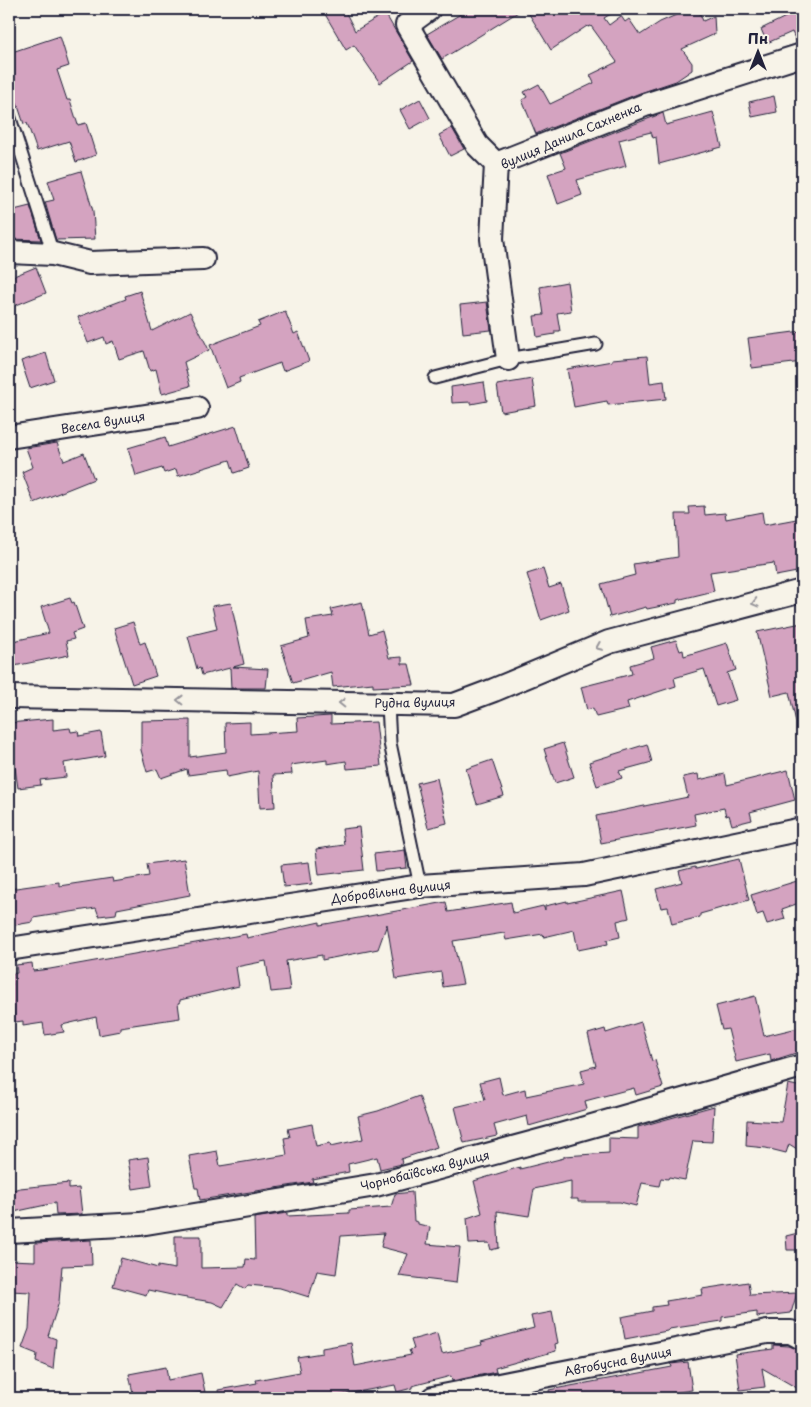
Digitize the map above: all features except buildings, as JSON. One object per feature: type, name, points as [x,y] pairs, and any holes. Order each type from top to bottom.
[{"type":"street","points":[[429,9],[401,17],[477,145],[496,164]]},
{"type":"street","name":"вулиця Данила Сахненка","points":[[508,359],[492,239],[496,164],[645,105],[802,55]]},
{"type":"street","points":[[9,252],[53,254],[90,263],[203,259]]},
{"type":"street","name":"Весела вулиця","points":[[9,437],[197,408]]},
{"type":"street","name":"Рудна вулиця","points":[[9,697],[454,705],[609,642],[802,591]]},
{"type":"street","name":"Добровільна вулиця","points":[[9,949],[420,886],[584,875],[802,829]]},
{"type":"street","name":"Чорнобаївська вулиця","points":[[9,1231],[140,1224],[376,1185],[802,1066]]},
{"type":"street","name":"Автобусна вулиця","points":[[433,1398],[767,1332],[791,1332],[802,1338]]},
{"type":"lane","points":[[9,115],[53,254]]},
{"type":"lane","points":[[435,378],[508,359],[596,344]]},
{"type":"lane","points":[[388,704],[390,742],[420,886]]}]
